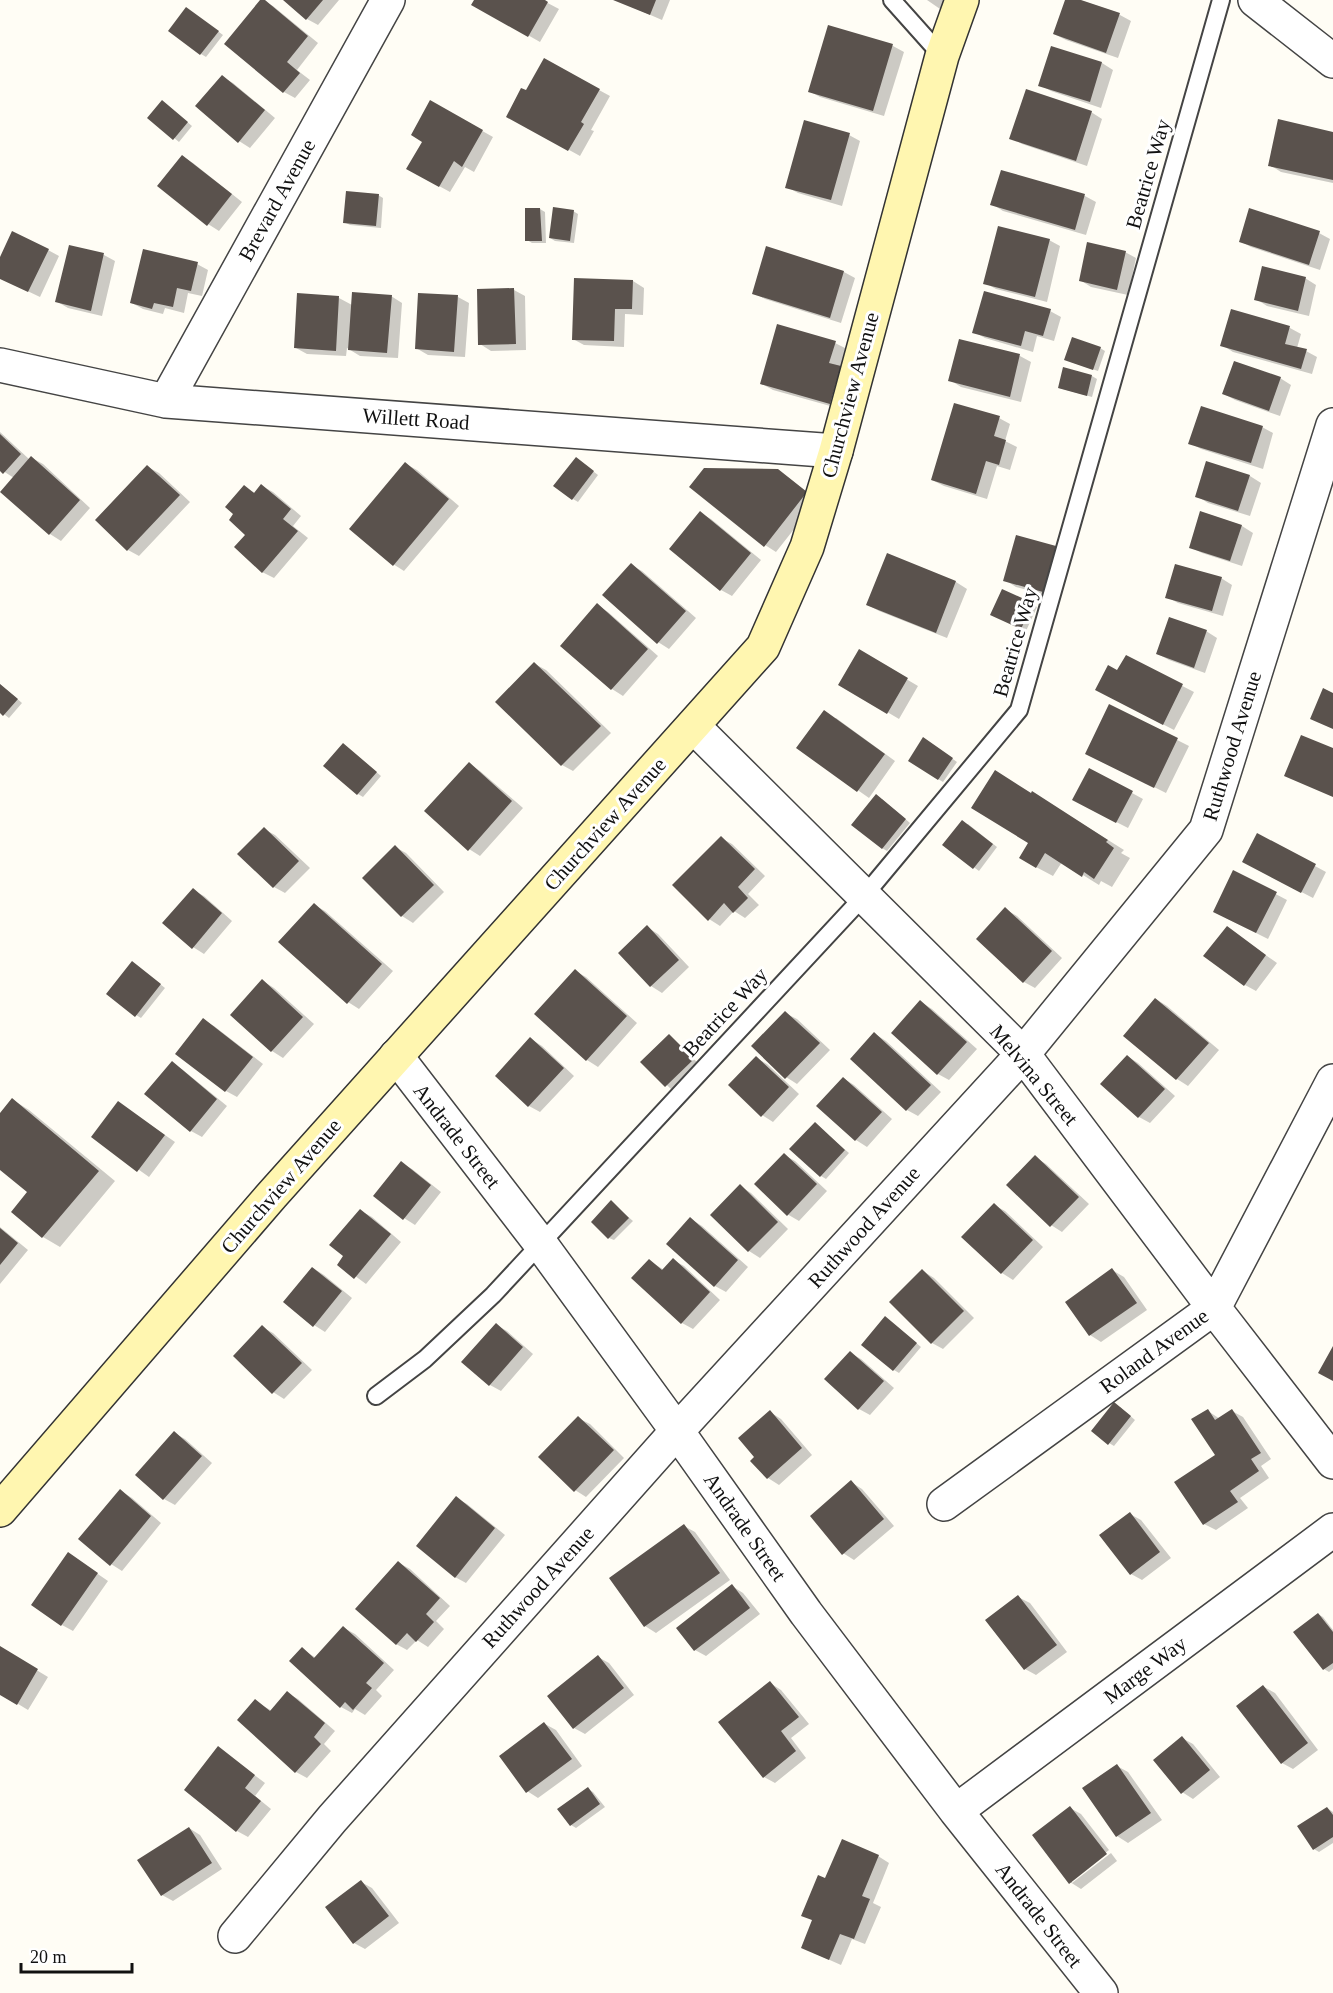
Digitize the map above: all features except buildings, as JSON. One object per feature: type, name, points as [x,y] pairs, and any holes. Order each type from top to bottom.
[{"type":"street","name":"Brevard Avenue","points":[[166,400],[388,0]]},
{"type":"street","name":"Churchview Avenue","points":[[0,1510],[272,1195],[763,646],[807,547],[836,451],[942,56],[962,0]]},
{"type":"street","points":[[1255,0],[1333,61]]},
{"type":"street","name":"Willett Road","points":[[0,365],[166,400],[836,451]]},
{"type":"street","name":"Ruthwood Avenue","points":[[235,1936],[332,1819],[677,1431],[1023,1054],[1206,830],[1333,425]]},
{"type":"street","name":"Melvina Street","points":[[693,726],[1023,1054],[1333,1462]]},
{"type":"street","name":"Andrade Street","points":[[396,1056],[540,1244],[806,1613],[956,1810],[1101,1993]]},
{"type":"street","name":"Roland Avenue","points":[[944,1504],[1214,1308],[1333,1081]]},
{"type":"street","name":"Marge Way","points":[[956,1810],[1333,1530]]},
{"type":"lane","points":[[892,0],[942,56]]},
{"type":"lane","name":"Beatrice Way","points":[[375,1396],[425,1359],[494,1295],[864,896],[1019,710],[1221,0]]}]
